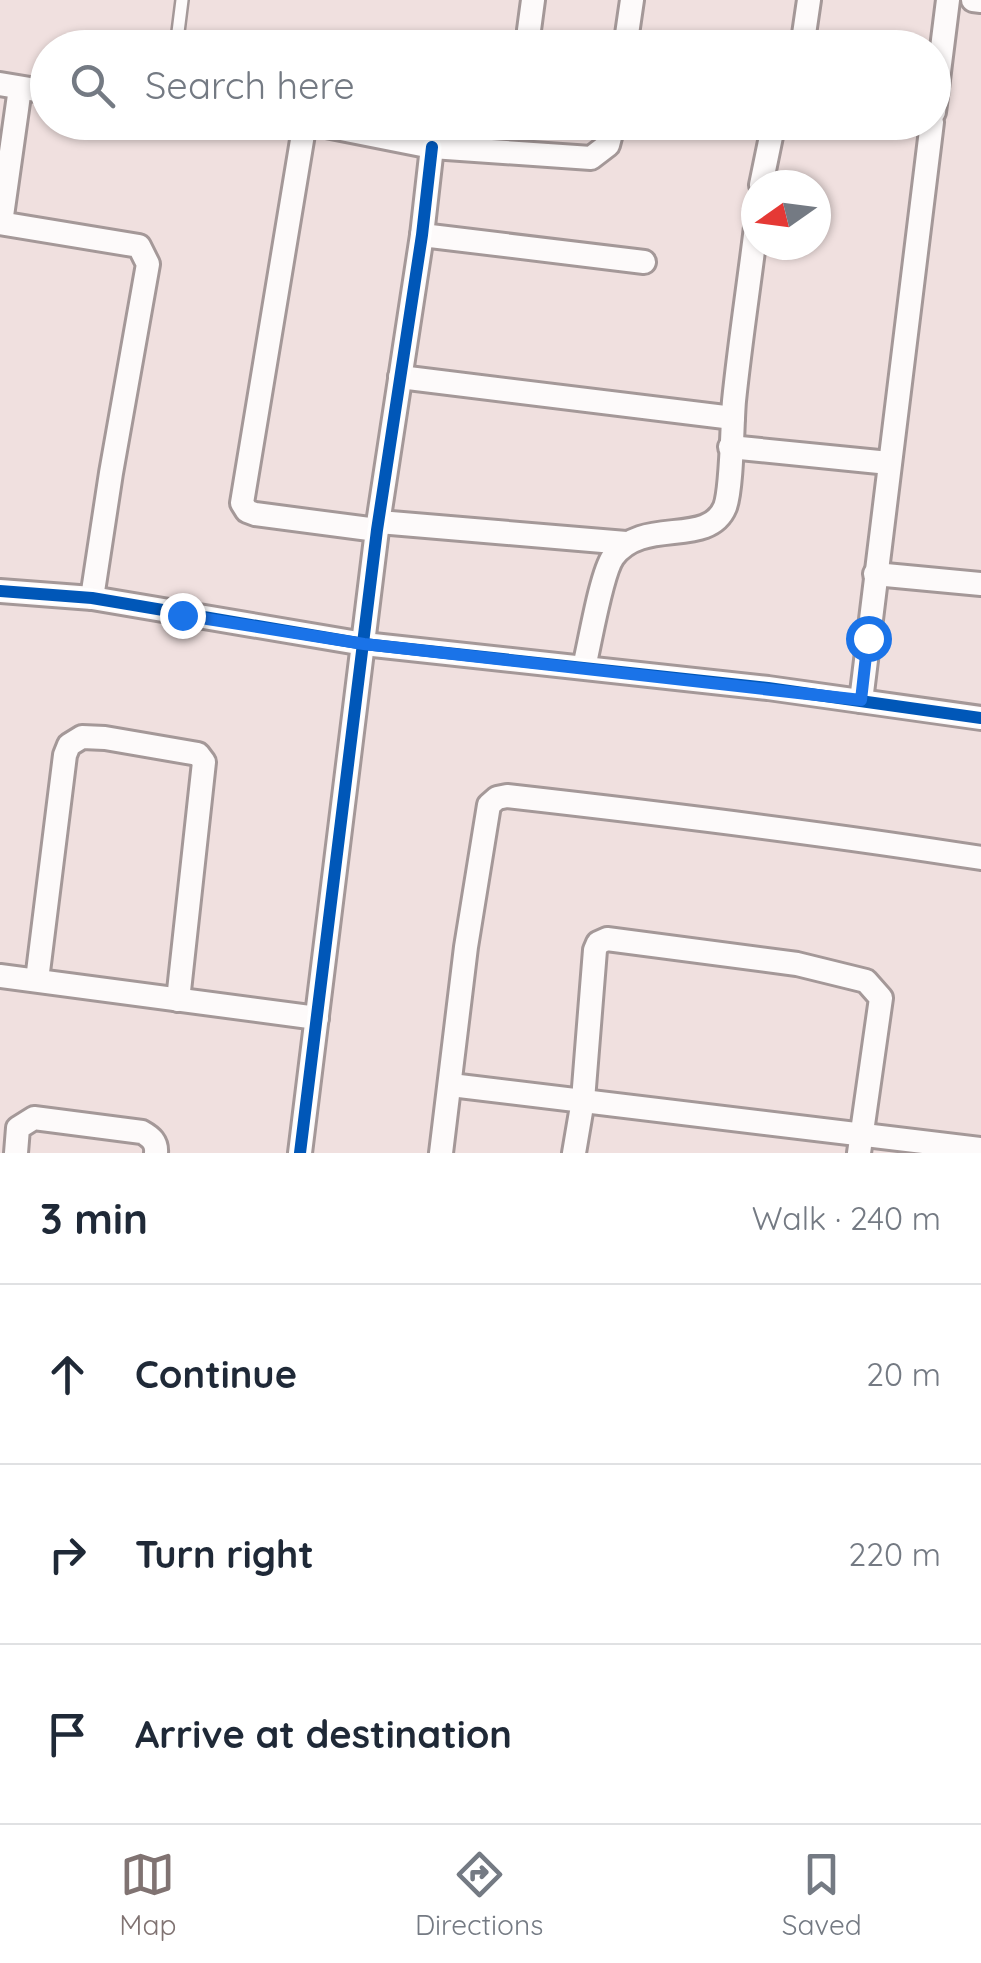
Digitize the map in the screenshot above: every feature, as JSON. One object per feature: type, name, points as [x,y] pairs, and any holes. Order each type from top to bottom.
[{"type":"street","points":[[529,30],[533,0]]},
{"type":"street","points":[[628,30],[632,0]]},
{"type":"street","points":[[805,30],[809,0]]},
{"type":"street","points":[[944,30],[948,0]]},
{"type":"street","points":[[972,0],[981,1]]},
{"type":"street","points":[[10,86],[1,224],[139,246],[148,264],[92,598]]},
{"type":"street","points":[[303,140],[242,503],[246,511],[256,514],[626,543],[650,534],[698,530],[714,522],[725,506],[752,260]]},
{"type":"street","points":[[397,140],[432,147],[591,158],[609,140]]},
{"type":"street","points":[[764,170],[770,140]]},
{"type":"street","points":[[861,700],[930,140]]},
{"type":"street","points":[[300,1153],[378,526],[432,147]]},
{"type":"street","points":[[422,235],[644,262]]},
{"type":"street","points":[[400,378],[733,418]]},
{"type":"street","points":[[730,447],[889,463]]},
{"type":"street","points":[[584,667],[610,561],[626,543]]},
{"type":"street","points":[[876,574],[981,584]]},
{"type":"street","points":[[0,591],[92,598],[364,644],[861,700],[981,718]]},
{"type":"street","points":[[37,980],[65,756],[69,745],[82,738],[105,738],[198,754],[204,762],[178,1000]]},
{"type":"street","points":[[441,1153],[469,929],[489,805],[497,798],[642,811],[981,858]]},
{"type":"street","points":[[574,1153],[583,1100],[595,950],[598,943],[608,939],[797,964],[866,981],[876,988],[881,998],[860,1144]]},
{"type":"street","points":[[0,976],[317,1018]]},
{"type":"street","points":[[451,1085],[583,1100],[860,1144],[981,1149]]},
{"type":"street","points":[[16,1153],[18,1128],[34,1118],[142,1132],[152,1138],[156,1153]]},
{"type":"lane","points":[[178,30],[182,0]]},
{"type":"cycle path","points":[[300,1153],[377,530],[432,147]]},
{"type":"cycle path","points":[[0,591],[92,598],[364,644],[768,688],[981,718]]},
{"type":"route","points":[[182,615],[364,644],[861,700],[868,638]]}]
